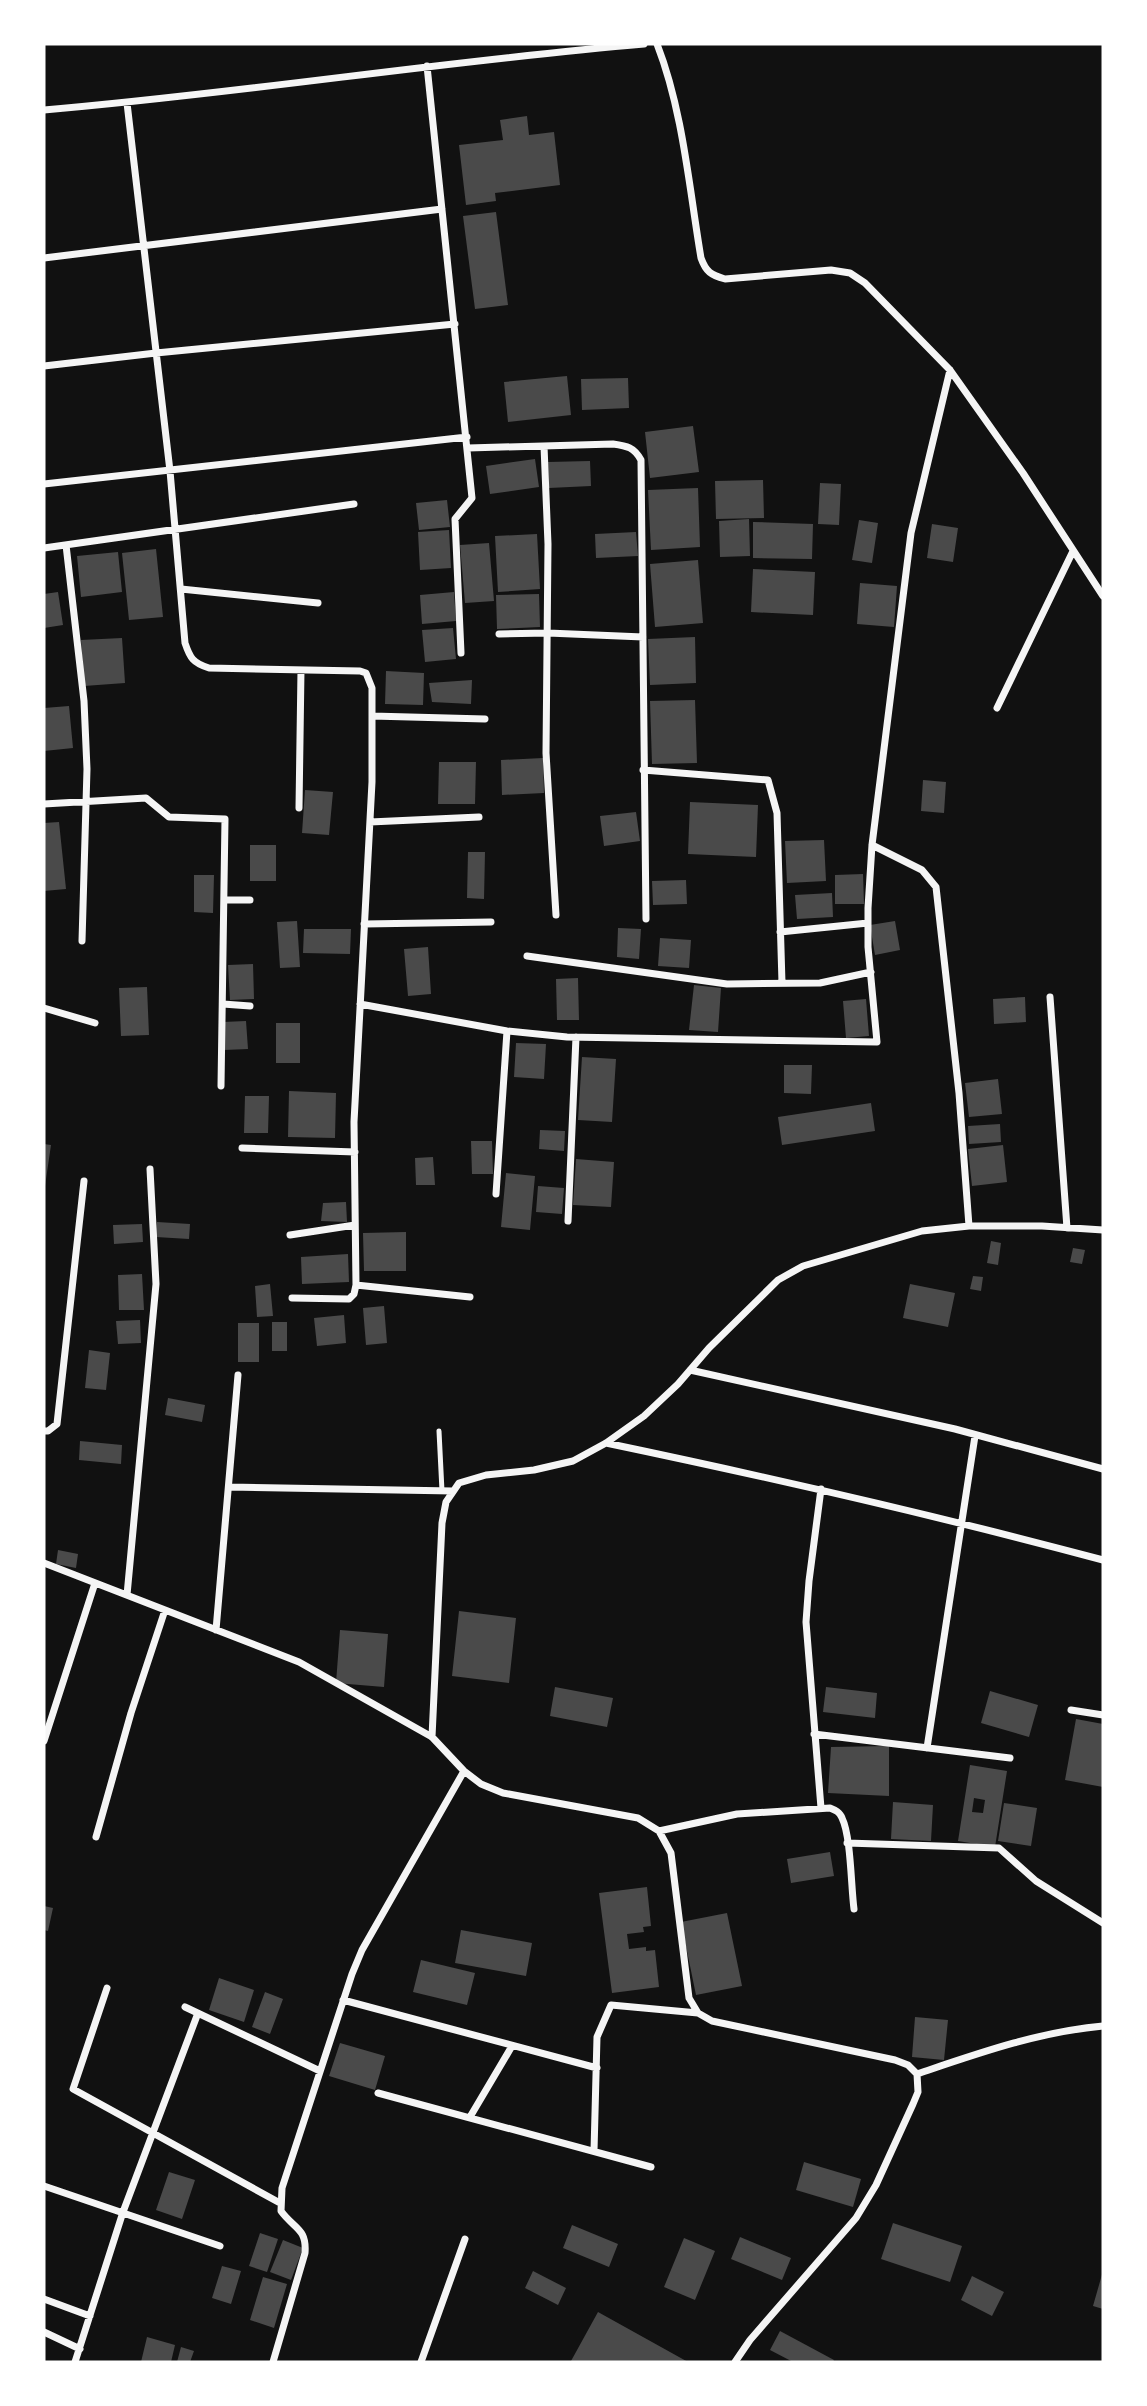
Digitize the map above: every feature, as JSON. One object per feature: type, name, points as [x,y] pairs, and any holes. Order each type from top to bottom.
[{"type":"street","points":[[44,110],[127,103],[427,66],[540,48],[644,44]]},
{"type":"street","points":[[657,44],[675,102],[701,258],[706,270],[712,276],[725,279],[831,270],[850,273],[865,283],[950,370],[1023,473],[1103,596]]},
{"type":"street","points":[[427,66],[472,498],[455,519],[461,653]]},
{"type":"street","points":[[127,103],[170,471],[185,643],[189,657],[195,664],[209,668],[360,671],[366,673],[372,688],[370,822],[355,1152],[356,1285],[354,1294],[349,1299],[292,1298]]},
{"type":"street","points":[[44,258],[442,209]]},
{"type":"street","points":[[44,366],[156,352],[455,324]]},
{"type":"street","points":[[360,1004],[507,1031],[576,1037],[877,1042],[868,923],[872,845],[911,533],[950,370]]},
{"type":"street","points":[[44,484],[467,438]]},
{"type":"street","points":[[468,448],[613,444],[628,446],[635,450],[641,460],[646,919]]},
{"type":"street","points":[[544,446],[548,633],[546,753],[556,915]]},
{"type":"street","points":[[44,548],[354,504]]},
{"type":"street","points":[[66,545],[84,701],[87,769],[82,941]]},
{"type":"street","points":[[997,708],[1073,551]]},
{"type":"street","points":[[181,589],[318,603]]},
{"type":"street","points":[[499,634],[643,637]]},
{"type":"street","points":[[299,808],[301,670]]},
{"type":"street","points":[[372,716],[485,719]]},
{"type":"street","points":[[643,770],[768,780],[777,813],[782,983]]},
{"type":"street","points":[[44,804],[146,798],[169,817],[225,819],[221,1086]]},
{"type":"street","points":[[370,822],[479,817]]},
{"type":"street","points":[[872,845],[922,870],[936,887],[959,1093],[969,1226]]},
{"type":"street","points":[[224,900],[250,900]]},
{"type":"street","points":[[365,924],[491,922]]},
{"type":"street","points":[[780,932],[868,923]]},
{"type":"street","points":[[527,956],[727,985],[820,983],[871,972]]},
{"type":"street","points":[[1050,997],[1067,1228]]},
{"type":"street","points":[[223,1004],[250,1006]]},
{"type":"street","points":[[44,1007],[96,1023]]},
{"type":"street","points":[[496,1194],[507,1031]]},
{"type":"street","points":[[568,1221],[576,1037]]},
{"type":"street","points":[[243,1148],[355,1152]]},
{"type":"street","points":[[127,1595],[156,1284],[150,1169]]},
{"type":"street","points":[[44,1431],[57,1424],[84,1181]]},
{"type":"street","points":[[290,1235],[355,1225]]},
{"type":"street","points":[[432,1737],[442,1523],[446,1502],[460,1483],[486,1475],[534,1470],[573,1461],[607,1443],[644,1416],[778,1280],[803,1266],[922,1231],[969,1226],[1103,1230]]},
{"type":"street","points":[[356,1285],[470,1297]]},
{"type":"street","points":[[690,1370],[975,1436],[1103,1469]]},
{"type":"street","points":[[216,1630],[238,1375]]},
{"type":"street","points":[[928,1748],[975,1436]]},
{"type":"street","points":[[607,1443],[962,1522],[1103,1560]]},
{"type":"street","points":[[229,1486],[453,1491]]},
{"type":"street","points":[[821,1489],[808,1581],[806,1622],[821,1808]]},
{"type":"street","points":[[44,1563],[299,1662],[432,1737],[464,1771],[481,1784],[503,1793],[638,1818],[659,1831],[671,1853],[689,1998],[698,2013]]},
{"type":"street","points":[[44,1741],[95,1583]]},
{"type":"street","points":[[96,1837],[131,1713],[165,1610]]},
{"type":"street","points":[[1071,1710],[1103,1715]]},
{"type":"street","points":[[814,1734],[1010,1758]]},
{"type":"street","points":[[273,2362],[305,2253],[306,2241],[302,2232],[281,2211],[282,2188],[362,1950],[464,1771]]},
{"type":"street","points":[[659,1831],[737,1814],[821,1808],[838,1811],[847,1843],[854,1909]]},
{"type":"street","points":[[847,1843],[999,1848],[1036,1881],[1103,1923]]},
{"type":"street","points":[[107,1988],[74,2089],[280,2203]]},
{"type":"street","points":[[343,2000],[597,2068]]},
{"type":"street","points":[[594,2151],[597,2037],[611,2005],[698,2013],[712,2021],[895,2060],[908,2065],[917,2074],[918,2092],[913,2104],[876,2185],[856,2218],[750,2340],[735,2362]]},
{"type":"street","points":[[185,2007],[320,2071]]},
{"type":"street","points":[[75,2362],[124,2212],[198,2013]]},
{"type":"street","points":[[917,2074],[1051,2033],[1103,2026]]},
{"type":"street","points":[[470,2116],[512,2046]]},
{"type":"street","points":[[378,2093],[651,2167]]},
{"type":"street","points":[[44,2186],[220,2246]]},
{"type":"street","points":[[421,2362],[465,2239]]},
{"type":"street","points":[[44,2299],[90,2316]]},
{"type":"street","points":[[44,2332],[80,2349]]},
{"type":"lane","points":[[439,1431],[442,1491]]},
{"type":"building","points":[[527,116],[529,135],[554,132],[560,185],[495,193],[496,201],[466,205],[459,145],[503,140],[500,120]]},
{"type":"building","points":[[496,212],[508,305],[475,309],[463,216]]},
{"type":"building","points":[[567,376],[571,415],[508,422],[504,382]]},
{"type":"building","points":[[628,378],[629,408],[582,410],[581,379]]},
{"type":"building","points":[[693,426],[699,472],[650,478],[645,432]]},
{"type":"building","points":[[535,459],[539,487],[490,494],[486,466]]},
{"type":"building","points":[[590,461],[591,486],[549,488],[548,462]]},
{"type":"building","points":[[763,480],[764,518],[716,519],[715,481]]},
{"type":"building","points":[[820,483],[841,484],[839,525],[818,524]]},
{"type":"building","points":[[698,488],[700,547],[651,550],[648,490]]},
{"type":"building","points":[[447,500],[450,527],[419,530],[416,503]]},
{"type":"building","points":[[749,519],[750,556],[720,557],[719,521]]},
{"type":"building","points":[[859,520],[878,523],[872,563],[852,560]]},
{"type":"building","points":[[753,522],[813,524],[812,559],[753,558]]},
{"type":"building","points":[[932,524],[958,528],[953,562],[927,558]]},
{"type":"building","points":[[449,530],[451,568],[420,570],[418,532]]},
{"type":"building","points":[[636,532],[638,556],[596,558],[595,534]]},
{"type":"building","points":[[537,534],[540,589],[498,592],[495,536]]},
{"type":"building","points":[[489,543],[494,601],[465,603],[460,545]]},
{"type":"building","points":[[156,549],[163,617],[129,620],[122,553]]},
{"type":"building","points":[[118,552],[122,592],[81,597],[77,556]]},
{"type":"building","points":[[698,560],[703,623],[655,627],[650,564]]},
{"type":"building","points":[[753,569],[815,572],[813,615],[751,612]]},
{"type":"building","points":[[860,583],[897,586],[894,627],[857,624]]},
{"type":"building","points":[[58,592],[63,625],[44,628],[44,594]]},
{"type":"building","points":[[454,592],[456,621],[422,624],[420,595]]},
{"type":"building","points":[[539,594],[540,627],[497,629],[496,595]]},
{"type":"building","points":[[453,628],[456,659],[425,662],[422,630]]},
{"type":"building","points":[[695,637],[696,683],[650,685],[648,639]]},
{"type":"building","points":[[122,638],[125,683],[84,686],[81,640]]},
{"type":"building","points":[[386,671],[424,673],[423,705],[385,704]]},
{"type":"building","points":[[472,680],[471,704],[432,702],[429,683]]},
{"type":"building","points":[[695,700],[697,763],[652,764],[650,701]]},
{"type":"building","points":[[69,706],[73,748],[44,751],[44,708]]},
{"type":"building","points":[[543,758],[544,793],[502,795],[501,760]]},
{"type":"building","points":[[439,762],[476,762],[475,804],[438,804]]},
{"type":"building","points":[[923,780],[946,782],[944,813],[921,811]]},
{"type":"building","points":[[305,790],[333,792],[329,835],[302,833]]},
{"type":"building","points":[[690,802],[758,805],[756,857],[688,854]]},
{"type":"building","points":[[636,812],[640,841],[604,846],[600,816]]},
{"type":"building","points":[[59,822],[66,889],[44,891],[44,823]]},
{"type":"building","points":[[824,840],[826,881],[787,883],[785,841]]},
{"type":"building","points":[[250,845],[276,845],[276,881],[250,881]]},
{"type":"building","points":[[468,852],[485,852],[484,899],[467,898]]},
{"type":"building","points":[[863,874],[864,904],[835,904],[835,875]]},
{"type":"building","points":[[194,875],[214,875],[213,913],[194,912]]},
{"type":"building","points":[[686,880],[687,904],[653,905],[652,881]]},
{"type":"building","points":[[832,893],[833,917],[797,919],[795,895]]},
{"type":"building","points":[[297,921],[300,967],[280,968],[277,922]]},
{"type":"building","points":[[895,921],[900,950],[875,955],[870,925]]},
{"type":"building","points":[[618,928],[641,929],[639,959],[617,957]]},
{"type":"building","points":[[304,929],[351,929],[350,954],[303,953]]},
{"type":"building","points":[[660,938],[691,940],[689,968],[658,966]]},
{"type":"building","points":[[428,947],[431,994],[408,996],[404,949]]},
{"type":"building","points":[[253,964],[254,999],[230,1000],[228,965]]},
{"type":"building","points":[[578,978],[579,1020],[557,1020],[556,979]]},
{"type":"building","points":[[694,985],[721,988],[718,1032],[689,1030]]},
{"type":"building","points":[[147,987],[149,1035],[121,1036],[119,988]]},
{"type":"building","points":[[1025,997],[1026,1022],[994,1024],[993,999]]},
{"type":"building","points":[[866,999],[869,1036],[846,1038],[843,1001]]},
{"type":"building","points":[[246,1021],[248,1049],[224,1050],[223,1022]]},
{"type":"building","points":[[276,1023],[300,1023],[300,1063],[276,1063]]},
{"type":"building","points":[[516,1043],[546,1044],[544,1079],[514,1077]]},
{"type":"building","points":[[582,1057],[616,1059],[612,1122],[578,1120]]},
{"type":"building","points":[[784,1065],[812,1065],[811,1094],[784,1093]]},
{"type":"building","points":[[998,1079],[1002,1114],[969,1117],[965,1083]]},
{"type":"building","points":[[289,1091],[336,1093],[335,1138],[288,1137]]},
{"type":"building","points":[[245,1096],[269,1096],[268,1133],[244,1133]]},
{"type":"building","points":[[871,1103],[875,1131],[782,1145],[778,1117]]},
{"type":"building","points":[[1000,1124],[1001,1142],[969,1144],[968,1126]]},
{"type":"building","points":[[540,1130],[565,1131],[564,1151],[539,1149]]},
{"type":"building","points":[[471,1141],[492,1141],[493,1174],[472,1174]]},
{"type":"building","points":[[44,1144],[51,1145],[45,1186],[44,1186]]},
{"type":"building","points":[[1003,1145],[1007,1182],[972,1186],[968,1149]]},
{"type":"building","points":[[433,1157],[435,1185],[416,1185],[415,1158]]},
{"type":"building","points":[[576,1159],[614,1162],[611,1207],[573,1205]]},
{"type":"building","points":[[506,1173],[535,1176],[530,1230],[501,1227]]},
{"type":"building","points":[[538,1186],[564,1188],[562,1214],[536,1212]]},
{"type":"building","points":[[346,1202],[347,1222],[321,1221],[323,1203]]},
{"type":"building","points":[[157,1222],[190,1224],[189,1239],[156,1237]]},
{"type":"building","points":[[142,1224],[143,1242],[114,1244],[113,1225]]},
{"type":"building","points":[[406,1232],[406,1271],[364,1271],[363,1233]]},
{"type":"building","points":[[991,1241],[1001,1243],[998,1265],[987,1263]]},
{"type":"building","points":[[1073,1248],[1085,1250],[1082,1264],[1070,1262]]},
{"type":"building","points":[[348,1254],[349,1282],[302,1284],[301,1257]]},
{"type":"building","points":[[142,1274],[144,1310],[119,1310],[118,1275]]},
{"type":"building","points":[[973,1276],[983,1277],[981,1291],[970,1289]]},
{"type":"building","points":[[270,1284],[273,1316],[257,1317],[255,1286]]},
{"type":"building","points":[[910,1284],[955,1293],[948,1327],[903,1318]]},
{"type":"building","points":[[384,1306],[387,1343],[366,1345],[363,1308]]},
{"type":"building","points":[[344,1315],[346,1343],[317,1346],[314,1318]]},
{"type":"building","points":[[140,1320],[141,1343],[118,1344],[116,1321]]},
{"type":"building","points":[[272,1322],[287,1322],[287,1351],[272,1351]]},
{"type":"building","points":[[238,1323],[259,1323],[259,1362],[238,1362]]},
{"type":"building","points":[[89,1350],[110,1353],[106,1390],[85,1388]]},
{"type":"building","points":[[168,1398],[205,1405],[202,1422],[165,1415]]},
{"type":"building","points":[[80,1441],[122,1445],[121,1464],[79,1460]]},
{"type":"building","points":[[58,1550],[78,1554],[76,1568],[56,1564]]},
{"type":"building","points":[[459,1611],[516,1618],[509,1683],[452,1676]]},
{"type":"building","points":[[340,1630],[388,1634],[384,1687],[336,1683]]},
{"type":"building","points":[[555,1687],[613,1698],[607,1727],[550,1716]]},
{"type":"building","points":[[826,1687],[877,1693],[875,1718],[823,1712]]},
{"type":"building","points":[[990,1691],[1038,1705],[1029,1737],[981,1723]]},
{"type":"building","points":[[1076,1719],[1103,1724],[1103,1787],[1065,1780]]},
{"type":"building","points":[[889,1746],[889,1796],[828,1793],[831,1747]]},
{"type":"building","points":[[970,1765],[1007,1771],[995,1847],[958,1841]],"holes":[[[974,1798],[985,1800],[983,1813],[972,1812]]]},
{"type":"building","points":[[893,1802],[933,1805],[931,1841],[891,1839]]},
{"type":"building","points":[[1004,1803],[1037,1808],[1031,1846],[998,1841]]},
{"type":"building","points":[[830,1852],[834,1876],[791,1883],[787,1859]]},
{"type":"building","points":[[647,1887],[651,1926],[643,1927],[644,1932],[627,1934],[629,1949],[646,1947],[646,1951],[655,1950],[659,1987],[612,1993],[599,1893]]},
{"type":"building","points":[[44,1906],[53,1908],[48,1931],[44,1930]]},
{"type":"building","points":[[727,1913],[742,1986],[696,1995],[681,1922]]},
{"type":"building","points":[[461,1930],[532,1943],[526,1976],[455,1963]]},
{"type":"building","points":[[421,1960],[475,1973],[467,2005],[413,1992]]},
{"type":"building","points":[[219,1978],[254,1990],[244,2022],[209,2010]]},
{"type":"building","points":[[265,1992],[283,1999],[270,2034],[252,2027]]},
{"type":"building","points":[[915,2017],[948,2020],[944,2060],[912,2057]]},
{"type":"building","points":[[340,2043],[385,2056],[375,2090],[329,2076]]},
{"type":"building","points":[[804,2162],[861,2179],[853,2207],[796,2190]]},
{"type":"building","points":[[169,2172],[195,2180],[182,2219],[156,2210]]},
{"type":"building","points":[[893,2223],[962,2246],[950,2282],[881,2259]]},
{"type":"building","points":[[572,2225],[618,2244],[609,2267],[563,2248]]},
{"type":"building","points":[[260,2233],[278,2239],[267,2272],[249,2266]]},
{"type":"building","points":[[740,2237],[791,2258],[782,2280],[731,2259]]},
{"type":"building","points":[[684,2238],[715,2251],[695,2300],[664,2287]]},
{"type":"building","points":[[283,2240],[303,2248],[291,2280],[270,2272]]},
{"type":"building","points":[[222,2266],[241,2271],[231,2304],[212,2298]]},
{"type":"building","points":[[533,2271],[566,2288],[558,2305],[525,2288]]},
{"type":"building","points":[[1103,2271],[1103,2309],[1093,2306]]},
{"type":"building","points":[[972,2276],[1004,2292],[992,2316],[961,2300]]},
{"type":"building","points":[[263,2277],[287,2284],[274,2328],[250,2320]]},
{"type":"building","points":[[598,2312],[688,2362],[571,2361]]},
{"type":"building","points":[[780,2331],[834,2360],[833,2362],[793,2362],[770,2350]]},
{"type":"building","points":[[147,2337],[175,2345],[171,2362],[141,2362]]},
{"type":"building","points":[[181,2347],[194,2351],[190,2362],[177,2362]]}]
